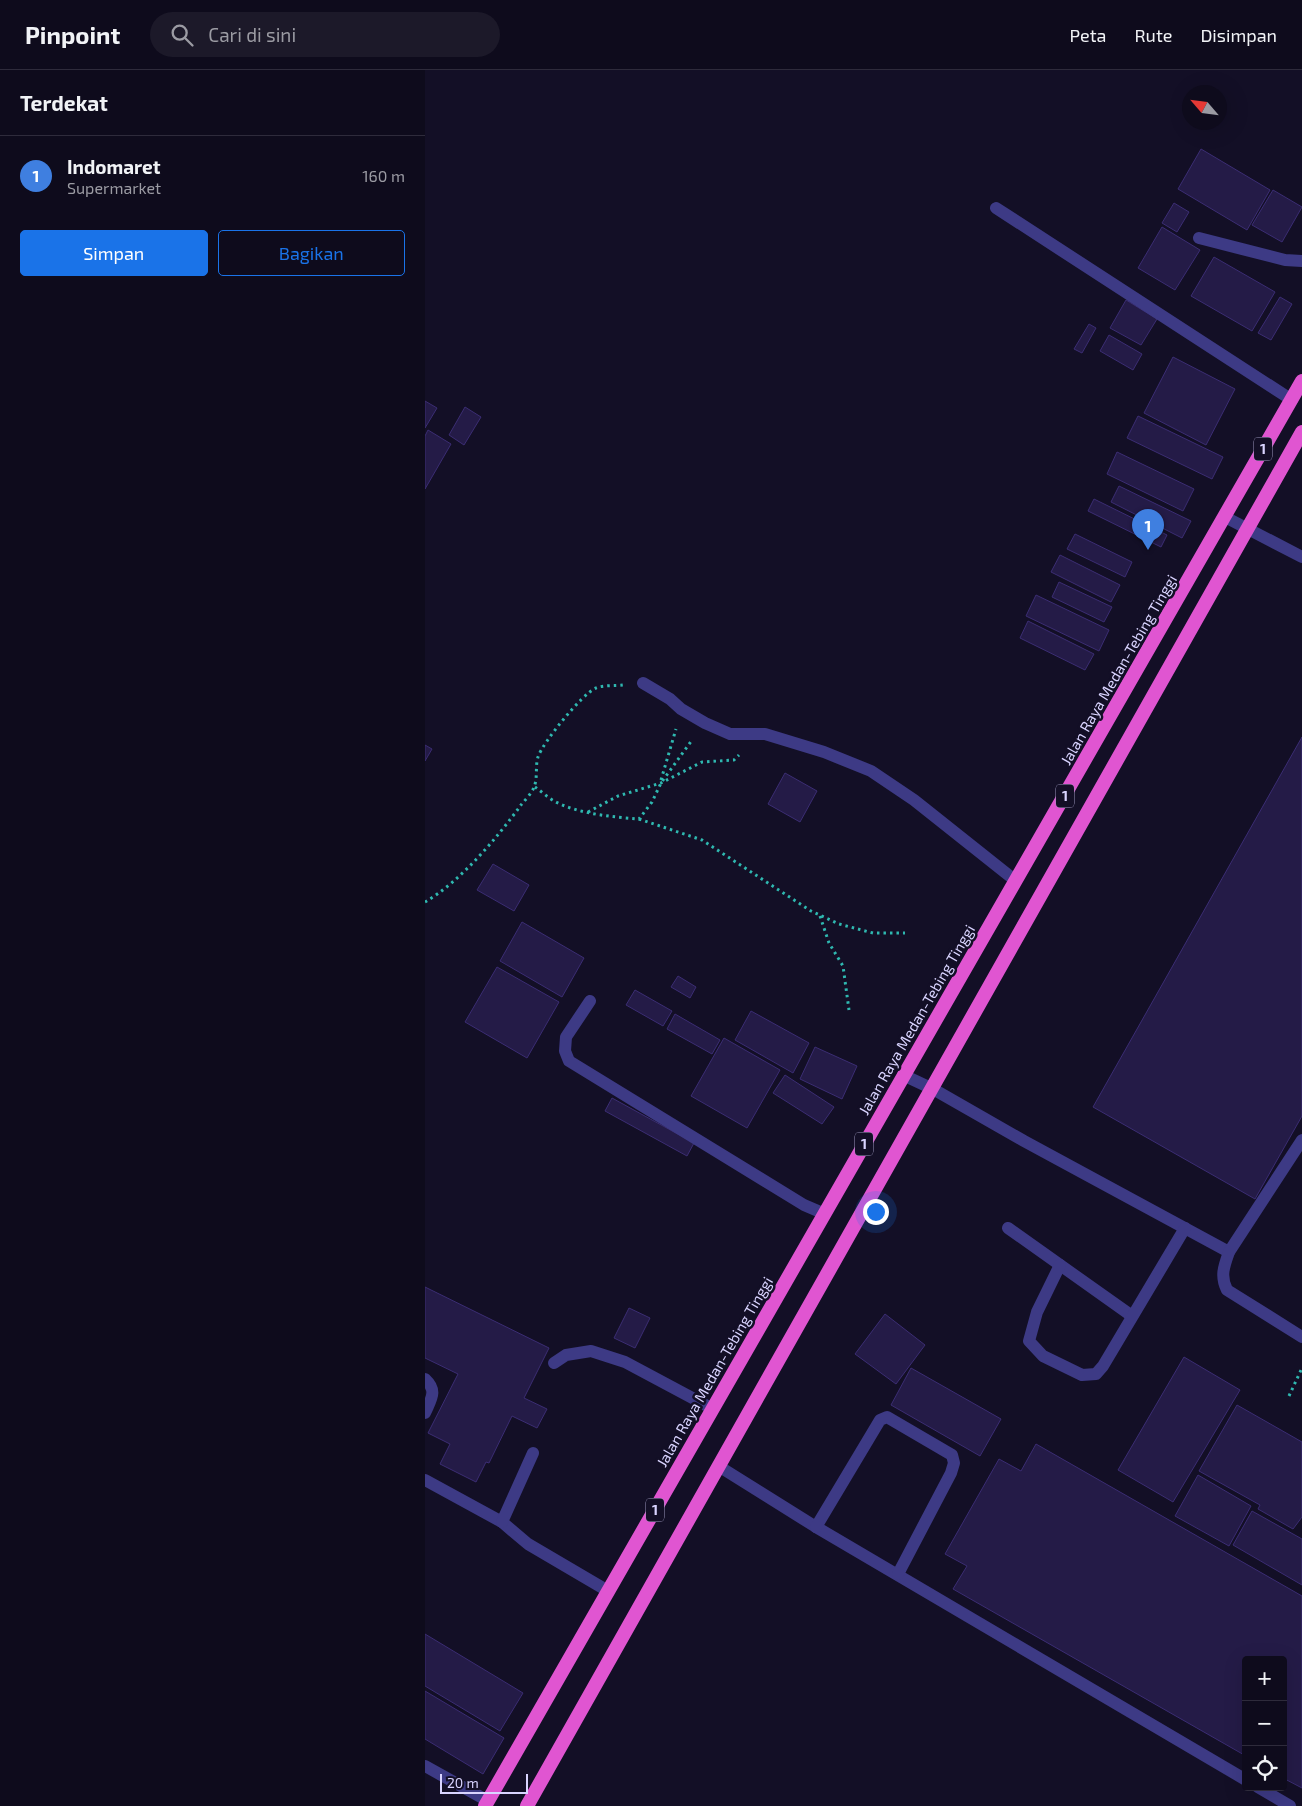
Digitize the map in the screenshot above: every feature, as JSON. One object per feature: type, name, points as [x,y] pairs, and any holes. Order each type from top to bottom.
[{"type":"highway","name":"Jalan Raya Medan-Tebing Tinggi","points":[[486,1804],[1302,381]]},
{"type":"highway","name":"1","points":[[527,1806],[1302,432]]},
{"type":"street","points":[[996,208],[1292,400]]},
{"type":"street","points":[[1199,238],[1285,260],[1302,260]]},
{"type":"street","points":[[1225,517],[1302,557]]},
{"type":"street","points":[[643,682],[671,699],[681,709],[705,723],[730,734],[765,734],[824,752],[871,771],[914,800],[1016,881]]},
{"type":"street","points":[[590,1000],[566,1038],[565,1051],[569,1061],[804,1205],[825,1214]]},
{"type":"street","points":[[903,1075],[933,1089],[1024,1141],[1229,1252]]},
{"type":"street","points":[[1302,1140],[1297,1161],[1229,1252],[1223,1269],[1223,1281],[1227,1290],[1302,1337]]},
{"type":"street","points":[[1008,1228],[1132,1316]]},
{"type":"street","points":[[1061,1265],[1037,1312],[1029,1340],[1043,1356],[1082,1375],[1096,1374],[1103,1366],[1185,1228]]},
{"type":"street","points":[[554,1363],[566,1355],[591,1351],[625,1362],[713,1409]]},
{"type":"street","points":[[425,1380],[431,1385],[433,1395],[425,1413]]},
{"type":"street","points":[[816,1527],[880,1420],[887,1418],[897,1423],[952,1455],[954,1463],[951,1473],[898,1574]]},
{"type":"street","points":[[502,1522],[533,1453]]},
{"type":"street","points":[[719,1467],[816,1527],[1242,1778]]},
{"type":"street","points":[[425,1480],[502,1522],[528,1544],[608,1591]]},
{"type":"street","points":[[425,1766],[486,1804]]},
{"type":"street","points":[[1265,1791],[1290,1806]]},
{"type":"path","points":[[425,902],[440,894],[498,836],[535,787],[537,757],[546,741],[572,710],[596,688],[643,682]]},
{"type":"path","points":[[661,784],[681,709]]},
{"type":"path","points":[[639,818],[652,802],[661,784],[705,723]]},
{"type":"path","points":[[588,812],[618,796],[661,784],[702,762],[734,760],[765,734]]},
{"type":"path","points":[[535,787],[554,801],[588,812],[609,817],[639,818],[702,840],[811,911],[839,924],[873,933],[905,933]]},
{"type":"path","points":[[820,915],[829,943],[843,966],[849,1010]]},
{"type":"path","points":[[1289,1396],[1302,1368]]},
{"type":"building","points":[[1201,149],[1270,190],[1247,230],[1178,189]]},
{"type":"building","points":[[1273,190],[1302,207],[1282,242],[1252,225]]},
{"type":"building","points":[[1174,203],[1189,212],[1177,232],[1162,223]]},
{"type":"building","points":[[1162,227],[1200,250],[1175,290],[1138,268]]},
{"type":"building","points":[[1214,257],[1275,292],[1252,331],[1191,296]]},
{"type":"building","points":[[1280,297],[1292,304],[1271,340],[1258,333]]},
{"type":"building","points":[[1126,300],[1157,319],[1141,345],[1110,328]]},
{"type":"building","points":[[1089,324],[1096,328],[1082,353],[1074,349]]},
{"type":"building","points":[[1109,335],[1142,354],[1133,370],[1100,351]]},
{"type":"building","points":[[1173,357],[1235,389],[1206,445],[1144,413]]},
{"type":"building","points":[[425,401],[437,408],[425,428]]},
{"type":"building","points":[[465,407],[481,417],[464,445],[449,435]]},
{"type":"building","points":[[1138,416],[1223,457],[1212,479],[1127,438]]},
{"type":"building","points":[[428,430],[451,444],[425,489],[425,436]]},
{"type":"building","points":[[1117,452],[1194,489],[1183,511],[1107,474]]},
{"type":"building","points":[[1119,486],[1191,521],[1182,538],[1111,502]]},
{"type":"building","points":[[1094,499],[1167,535],[1161,547],[1088,511]]},
{"type":"building","points":[[1075,534],[1132,562],[1125,577],[1067,549]]},
{"type":"building","points":[[1060,555],[1120,585],[1111,602],[1051,572]]},
{"type":"building","points":[[1059,582],[1112,607],[1104,622],[1052,597]]},
{"type":"building","points":[[1036,595],[1109,630],[1099,651],[1026,616]]},
{"type":"building","points":[[1028,621],[1094,654],[1085,670],[1020,638]]},
{"type":"building","points":[[1302,737],[1302,1116],[1255,1199],[1093,1107]]},
{"type":"building","points":[[425,745],[432,749],[425,761]]},
{"type":"building","points":[[785,773],[817,791],[800,822],[768,804]]},
{"type":"building","points":[[493,864],[529,885],[514,911],[477,890]]},
{"type":"building","points":[[522,922],[584,958],[562,997],[500,961]]},
{"type":"building","points":[[497,967],[559,1002],[527,1058],[465,1022]]},
{"type":"building","points":[[678,976],[696,987],[690,998],[671,987]]},
{"type":"building","points":[[635,990],[672,1011],[663,1026],[626,1005]]},
{"type":"building","points":[[751,1011],[809,1043],[793,1073],[735,1040]]},
{"type":"building","points":[[675,1014],[720,1040],[712,1054],[667,1029]]},
{"type":"building","points":[[724,1038],[780,1070],[747,1128],[691,1096]]},
{"type":"building","points":[[815,1047],[857,1066],[842,1099],[800,1079]]},
{"type":"building","points":[[785,1075],[834,1107],[822,1124],[773,1093]]},
{"type":"building","points":[[612,1098],[694,1143],[687,1156],[605,1111]]},
{"type":"building","points":[[425,1287],[549,1348],[524,1398],[547,1409],[537,1428],[512,1416],[489,1463],[486,1462],[476,1482],[440,1464],[450,1444],[428,1433],[458,1374],[425,1358]]},
{"type":"building","points":[[629,1308],[650,1318],[635,1348],[614,1338]]},
{"type":"building","points":[[885,1314],[925,1345],[896,1384],[855,1354]]},
{"type":"building","points":[[1184,1357],[1240,1390],[1173,1502],[1118,1470]]},
{"type":"building","points":[[911,1368],[1001,1419],[980,1456],[891,1405]]},
{"type":"building","points":[[1237,1405],[1302,1442],[1302,1517],[1293,1529],[1258,1509],[1260,1505],[1199,1471]]},
{"type":"building","points":[[1036,1444],[1302,1596],[1302,1788],[1287,1780],[1287,1656],[1242,1656],[1242,1754],[953,1589],[967,1566],[945,1554],[999,1459],[1021,1471]]},
{"type":"building","points":[[1198,1475],[1251,1506],[1229,1546],[1175,1516]]},
{"type":"building","points":[[1252,1511],[1302,1539],[1302,1585],[1233,1545]]},
{"type":"building","points":[[425,1634],[523,1693],[500,1731],[425,1686]]},
{"type":"building","points":[[425,1691],[504,1738],[483,1774],[425,1739]]},
{"type":"place","name":"Indomaret","points":[[1148,550]]}]
